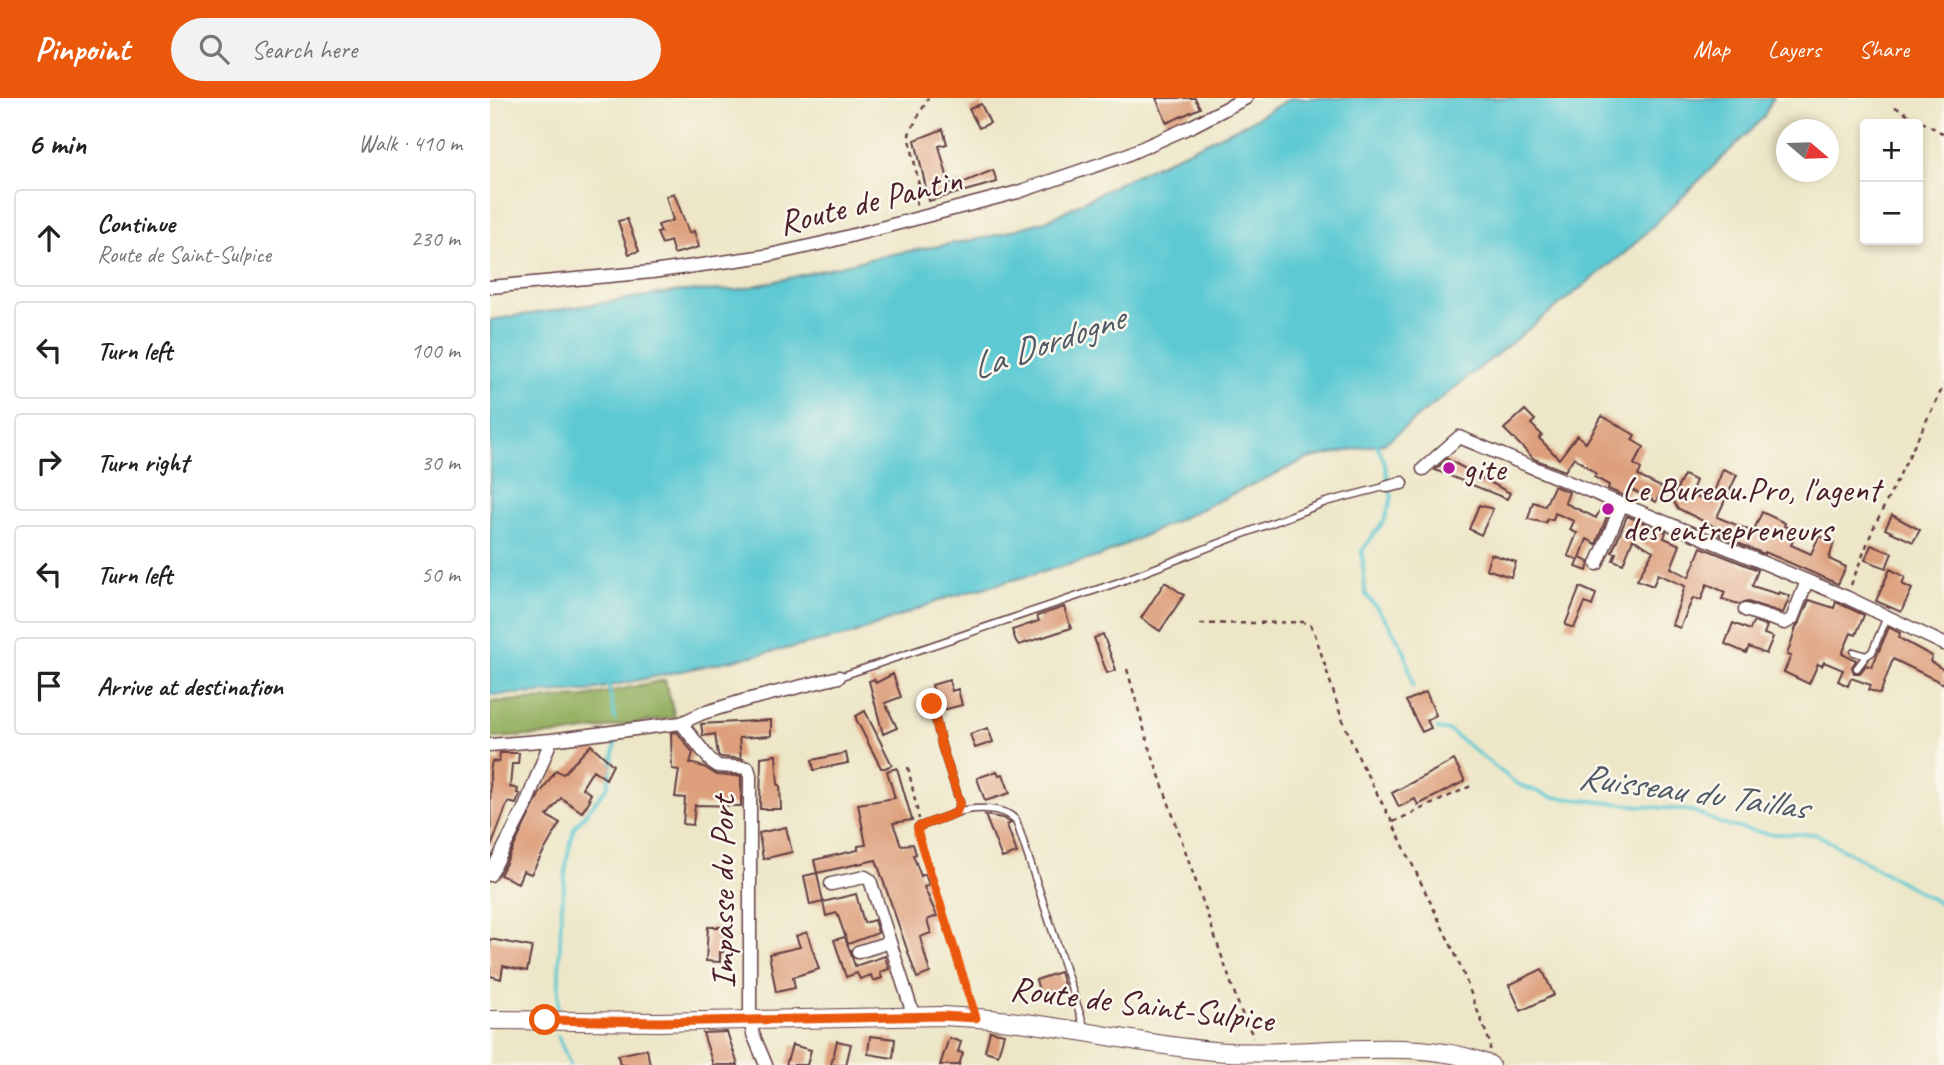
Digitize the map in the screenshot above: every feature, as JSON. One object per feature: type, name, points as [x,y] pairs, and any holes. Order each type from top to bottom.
[{"type":"main road","name":"Route de Saint-Sulpice","points":[[490,1020],[658,1022],[976,1018],[1203,1050],[1262,1053],[1418,1051],[1446,1053],[1489,1065]]},
{"type":"street","name":"Route de Pantin","points":[[490,287],[652,272],[765,256],[914,219],[1017,192],[1124,156],[1192,126],[1246,98]]},
{"type":"street","points":[[1423,470],[1459,437],[1846,597],[1944,644]]},
{"type":"street","points":[[1597,564],[1622,504]]},
{"type":"street","points":[[1745,610],[1785,623],[1792,619],[1807,581]]},
{"type":"street","points":[[491,749],[681,723],[746,700],[839,677]]},
{"type":"street","name":"Impasse du Port","points":[[681,723],[711,761],[718,766],[748,768],[750,775],[750,1020]]},
{"type":"street","points":[[490,875],[525,807],[551,740]]},
{"type":"street","points":[[831,884],[868,878],[914,1017]]},
{"type":"street","points":[[858,953],[890,942]]},
{"type":"street","points":[[750,1020],[752,1034],[766,1065]]},
{"type":"lane","points":[[839,677],[1119,582],[1326,502],[1395,484]]},
{"type":"lane","points":[[1857,668],[1872,652],[1887,617]]},
{"type":"lane","points":[[1854,652],[1866,656]]},
{"type":"lane","points":[[932,704],[960,803],[956,813]]},
{"type":"lane","points":[[918,827],[969,808],[1005,813],[1016,820],[1086,1034]]},
{"type":"path","points":[[914,219],[919,186],[909,134],[928,98]]},
{"type":"path","points":[[1895,107],[1944,134]]},
{"type":"path","points":[[1846,597],[1872,529],[1944,385]]},
{"type":"path","points":[[1200,624],[1303,622],[1310,625],[1314,631],[1351,739],[1458,960],[1490,1043],[1489,1065]]},
{"type":"path","points":[[1127,669],[1147,743],[1240,1009],[1262,1053]]},
{"type":"path","points":[[908,767],[919,816],[918,834],[976,1018]]},
{"type":"path","points":[[1392,822],[1473,785]]},
{"type":"green space","points":[[665,680],[675,717],[566,734],[490,738],[490,702],[585,697]]},
{"type":"water","name":"La Dordogne","points":[[1291,98],[1773,98],[1763,118],[1627,251],[1385,443],[1307,459],[1101,556],[946,598],[851,635],[587,691],[490,695],[490,320],[680,291],[738,290],[882,256],[989,237],[1048,220],[1125,180],[1247,123]]},
{"type":"building","points":[[1156,98],[1195,98],[1200,108],[1167,123]]},
{"type":"building","points":[[981,104],[990,123],[979,128],[969,109]]},
{"type":"building","points":[[943,129],[947,144],[939,146],[949,183],[959,181],[960,184],[993,170],[997,182],[929,201],[915,140]]},
{"type":"building","points":[[674,193],[689,233],[694,231],[699,247],[674,254],[670,241],[662,244],[657,233],[661,232],[658,225],[673,220],[666,196]]},
{"type":"building","points":[[627,219],[639,251],[629,254],[618,221]]},
{"type":"building","points":[[1525,410],[1535,420],[1531,424],[1542,435],[1539,438],[1559,459],[1577,435],[1586,443],[1602,416],[1635,435],[1632,440],[1644,447],[1634,464],[1641,469],[1638,476],[1663,488],[1656,502],[1630,489],[1627,497],[1608,489],[1609,485],[1594,477],[1596,474],[1574,457],[1565,471],[1534,459],[1504,429]]},
{"type":"building","points":[[1447,459],[1510,493],[1507,499],[1435,470]]},
{"type":"building","points":[[1723,469],[1737,475],[1717,517],[1753,532],[1762,512],[1797,532],[1791,545],[1811,554],[1819,536],[1834,542],[1829,559],[1846,567],[1838,584],[1719,535],[1721,530],[1677,508],[1672,498],[1684,475],[1696,481],[1690,494],[1710,502]]},
{"type":"building","points":[[1554,486],[1569,492],[1565,503],[1596,518],[1602,506],[1610,509],[1596,544],[1587,539],[1580,558],[1589,562],[1587,571],[1576,567],[1579,560],[1568,556],[1577,533],[1570,530],[1574,521],[1555,513],[1553,520],[1547,519],[1546,523],[1528,519],[1533,502],[1545,506]]},
{"type":"building","points":[[1479,505],[1493,509],[1481,535],[1469,529]]},
{"type":"building","points":[[1892,515],[1920,530],[1913,542],[1885,529]]},
{"type":"building","points":[[1627,516],[1666,532],[1664,538],[1680,545],[1671,568],[1689,577],[1701,547],[1758,570],[1752,586],[1790,596],[1783,613],[1748,602],[1739,604],[1722,599],[1725,592],[1707,584],[1701,600],[1693,598],[1680,628],[1672,625],[1685,586],[1658,574],[1653,586],[1637,580],[1653,551],[1633,539],[1623,564],[1613,560],[1616,553],[1612,552]]},
{"type":"building","points":[[1871,545],[1892,553],[1886,568],[1865,560]]},
{"type":"building","points":[[1491,554],[1516,562],[1511,577],[1486,569]]},
{"type":"building","points":[[1890,569],[1905,577],[1902,584],[1912,589],[1901,612],[1876,601]]},
{"type":"building","points":[[1165,582],[1184,595],[1160,631],[1141,618]]},
{"type":"building","points":[[1580,587],[1596,594],[1592,606],[1585,603],[1574,628],[1565,625]]},
{"type":"building","points":[[1809,600],[1834,608],[1836,602],[1864,615],[1856,635],[1851,633],[1842,654],[1856,660],[1852,667],[1854,673],[1860,673],[1866,665],[1872,667],[1889,627],[1900,633],[1899,638],[1932,656],[1930,661],[1944,670],[1944,684],[1893,659],[1880,694],[1869,690],[1871,685],[1851,678],[1848,686],[1838,681],[1843,670],[1824,662],[1822,666],[1818,664],[1809,684],[1784,672],[1791,656],[1787,655],[1796,627]]},
{"type":"building","points":[[1064,607],[1071,628],[1019,645],[1012,630],[1039,621],[1037,616]]},
{"type":"building","points":[[1753,622],[1767,626],[1764,634],[1773,637],[1766,654],[1749,647],[1746,653],[1725,644],[1733,623],[1750,630]]},
{"type":"building","points":[[1103,634],[1116,670],[1107,673],[1094,638]]},
{"type":"building","points":[[893,674],[901,697],[885,703],[897,728],[883,734],[869,681],[874,679],[876,683]]},
{"type":"building","points":[[949,680],[952,691],[958,689],[962,705],[939,711],[932,685]]},
{"type":"building","points":[[1426,692],[1436,715],[1427,720],[1431,728],[1422,732],[1406,701]]},
{"type":"building","points":[[865,711],[892,765],[885,768],[881,768],[856,719],[856,716]]},
{"type":"building","points":[[771,720],[771,736],[739,738],[741,759],[718,755],[715,734],[703,736],[701,724]]},
{"type":"building","points":[[988,728],[993,742],[975,748],[970,734]]},
{"type":"building","points":[[677,732],[693,753],[690,763],[717,775],[741,776],[741,806],[695,805],[693,825],[683,824],[685,798],[675,797],[679,770],[672,769],[671,733]]},
{"type":"building","points":[[591,745],[613,765],[606,779],[593,770],[582,788],[591,794],[582,812],[561,798],[547,816],[560,823],[531,874],[523,871],[518,883],[500,875],[539,795],[556,770],[563,774]]},
{"type":"building","points":[[500,753],[519,753],[518,764],[512,764],[510,787],[518,789],[517,793],[520,794],[516,804],[508,802],[491,847],[490,772],[492,761],[499,762]]},
{"type":"building","points":[[846,753],[848,763],[814,770],[812,760]]},
{"type":"building","points":[[776,755],[781,809],[760,809],[761,757]]},
{"type":"building","points":[[1454,760],[1465,781],[1418,805],[1415,799],[1399,807],[1392,793]]},
{"type":"building","points":[[897,768],[912,820],[893,823],[901,845],[913,844],[916,854],[913,855],[921,876],[925,874],[929,885],[924,887],[937,916],[927,920],[931,933],[920,937],[930,973],[917,978],[876,860],[817,873],[814,860],[858,850],[858,846],[866,845],[858,804],[895,798],[887,771]]},
{"type":"building","points":[[997,771],[999,775],[1003,774],[1010,793],[985,801],[977,778]]},
{"type":"building","points":[[985,815],[1002,818],[1011,823],[1007,825],[1017,853],[1002,858]]},
{"type":"building","points":[[786,827],[792,852],[763,859],[759,833]]},
{"type":"building","points":[[817,873],[823,902],[810,905],[804,876]]},
{"type":"building","points":[[856,894],[864,923],[874,920],[878,933],[848,944],[837,913],[826,916],[823,902]]},
{"type":"building","points":[[708,927],[724,927],[720,962],[706,961]]},
{"type":"building","points":[[807,932],[819,969],[793,977],[795,988],[776,992],[769,954],[800,947],[796,936]]},
{"type":"building","points":[[845,937],[855,966],[885,956],[889,969],[880,972],[882,978],[873,981],[871,975],[860,979],[857,973],[846,977],[834,940]]},
{"type":"building","points":[[490,939],[532,947],[527,971],[503,966],[501,979],[490,976]]},
{"type":"building","points":[[1542,969],[1554,995],[1521,1011],[1509,985]]},
{"type":"building","points":[[1060,972],[1065,988],[1040,994],[1036,980]]},
{"type":"building","points":[[990,1031],[1004,1034],[998,1055],[985,1051]]},
{"type":"building","points":[[727,1032],[738,1065],[713,1065],[703,1033]]},
{"type":"building","points":[[870,1036],[895,1039],[893,1058],[868,1054]]},
{"type":"building","points":[[949,1038],[961,1042],[958,1052],[963,1053],[959,1065],[940,1065]]},
{"type":"building","points":[[837,1041],[851,1044],[846,1065],[831,1065]]},
{"type":"building","points":[[792,1045],[811,1050],[807,1065],[786,1065]]},
{"type":"building","points":[[647,1049],[650,1065],[620,1065],[618,1055]]},
{"type":"waterway","name":"Ruisseau du Taillas","points":[[1375,440],[1389,482]]},
{"type":"waterway","name":"Ruisseau du Taillas","points":[[1390,490],[1392,497],[1385,519],[1362,551],[1365,593],[1389,624],[1405,652],[1413,686]]},
{"type":"waterway","points":[[608,683],[615,719]]},
{"type":"waterway","name":"Ruisseau du Taillas","points":[[1437,729],[1450,731],[1517,784],[1552,797],[1693,811],[1724,825],[1769,834],[1816,834],[1944,906]]},
{"type":"waterway","points":[[558,1008],[561,916],[567,858],[574,828],[608,786],[616,740]]},
{"type":"waterway","points":[[558,1036],[570,1065]]},
{"type":"place","name":"gite","points":[[1449,468]]},
{"type":"place","name":"Le Bureau.Pro, l'agent des entrepreneurs","points":[[1608,509]]},
{"type":"route","points":[[545,1020],[658,1022],[942,1016],[976,1018],[918,834],[918,827],[956,813],[960,803],[932,712],[932,704]]}]
